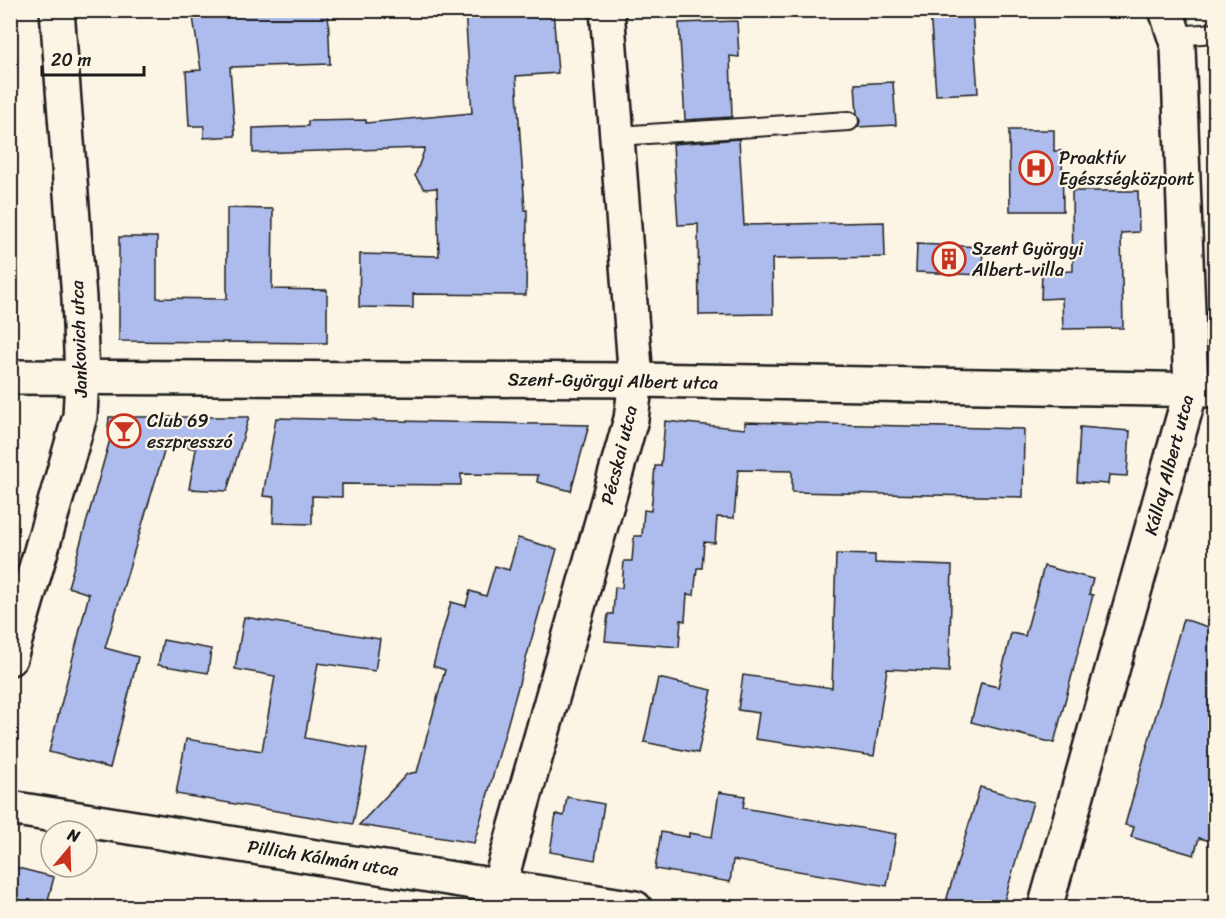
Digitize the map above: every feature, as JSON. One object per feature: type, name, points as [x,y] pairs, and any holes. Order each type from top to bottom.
[{"type":"street","name":"Jankovich utca","points":[[10,658],[80,416],[82,378],[79,298],[57,10]]},
{"type":"street","name":"Pécskai utca","points":[[499,886],[631,419],[636,380],[607,10]]},
{"type":"street","name":"Kállay Albert utca","points":[[1045,908],[1203,390],[1178,47],[1170,23]]},
{"type":"street","name":"Szent-Györgyi Albert utca","points":[[10,377],[636,380],[1203,390]]},
{"type":"street","name":"Pillich Kálmán utca","points":[[10,808],[635,908]]},
{"type":"lane","points":[[1170,23],[1215,33]]},
{"type":"lane","points":[[617,136],[849,121]]},
{"type":"building","points":[[192,10],[328,10],[330,64],[230,67],[235,136],[204,138],[204,126],[189,126],[186,71],[201,70]]},
{"type":"building","points":[[465,10],[553,10],[558,73],[516,76],[525,210],[527,210],[526,295],[413,294],[413,308],[359,307],[360,254],[439,256],[437,188],[424,189],[415,176],[425,148],[253,153],[253,128],[308,126],[308,121],[366,120],[366,123],[472,113]]},
{"type":"building","points":[[930,10],[972,10],[978,93],[936,95]]},
{"type":"building","points":[[737,21],[739,57],[730,56],[732,117],[685,120],[679,23]]},
{"type":"building","points":[[893,82],[896,125],[858,127],[860,121],[857,114],[855,84]]},
{"type":"building","name":"Proaktív Egészségközpont","points":[[1009,130],[1054,130],[1054,151],[1062,151],[1063,211],[1010,211]]},
{"type":"building","points":[[739,139],[744,225],[884,222],[885,257],[772,259],[773,314],[699,315],[698,224],[678,225],[673,144]]},
{"type":"building","points":[[1072,191],[1138,191],[1139,232],[1121,233],[1123,328],[1063,329],[1062,298],[1041,299],[1042,272],[1073,271]]},
{"type":"building","points":[[227,208],[273,209],[272,289],[327,290],[327,343],[119,341],[119,237],[157,237],[157,298],[227,299]]},
{"type":"building","name":"Szent Györgyi Albert-villa","points":[[917,244],[983,247],[982,275],[916,272]]},
{"type":"building","points":[[109,417],[249,417],[227,491],[189,489],[196,449],[167,442],[105,648],[138,657],[110,768],[49,752],[89,594],[68,587],[113,429],[108,428]]},
{"type":"building","points":[[276,418],[589,425],[571,491],[537,482],[538,475],[461,474],[461,485],[342,484],[342,497],[312,496],[312,524],[273,523],[274,497],[263,496]]},
{"type":"building","points":[[665,421],[745,429],[745,422],[1024,429],[1023,497],[792,492],[792,471],[738,470],[734,518],[717,517],[715,543],[704,542],[702,568],[697,568],[694,595],[687,594],[685,621],[681,620],[679,647],[605,641],[608,614],[613,614],[615,587],[622,588],[624,561],[632,561],[634,536],[642,536],[644,510],[651,511],[655,466],[661,466]]},
{"type":"building","points":[[1080,427],[1130,431],[1127,476],[1109,475],[1108,484],[1077,482]]},
{"type":"building","points":[[518,538],[557,549],[474,843],[359,825],[407,774],[417,772],[445,670],[433,666],[451,602],[466,606],[470,591],[486,596],[495,566],[509,570]]},
{"type":"building","points":[[836,554],[875,555],[875,563],[952,566],[949,672],[887,669],[874,756],[755,739],[759,713],[738,710],[743,675],[832,688]]},
{"type":"building","points":[[1044,566],[1093,579],[1089,594],[1093,595],[1054,743],[971,722],[981,683],[998,687],[1011,633],[1025,636]]},
{"type":"building","points":[[244,617],[380,639],[375,671],[318,663],[305,738],[367,749],[353,824],[176,794],[186,739],[262,751],[275,676],[235,669]]},
{"type":"building","points":[[1183,619],[1215,629],[1215,842],[1199,838],[1194,855],[1131,837],[1134,827],[1125,825]]},
{"type":"building","points":[[163,640],[211,649],[208,673],[158,665]]},
{"type":"building","points":[[658,678],[712,690],[698,753],[644,742]]},
{"type":"building","points":[[980,787],[1033,802],[1002,908],[944,908]]},
{"type":"building","points":[[719,792],[745,796],[743,808],[896,834],[887,886],[733,860],[730,882],[655,869],[661,832],[689,837],[689,833],[712,837]]},
{"type":"building","points":[[567,797],[604,804],[595,860],[550,852],[556,814],[564,816]]},
{"type":"building","points":[[10,866],[39,873],[39,879],[53,879],[46,908],[10,908]]},
{"type":"place","name":"Proaktív Egészségközpont","points":[[1036,168]]},
{"type":"place","name":"Szent Györgyi Albert-villa","points":[[949,259]]},
{"type":"place","name":"Club 69 eszpresszó","points":[[124,431]]}]
